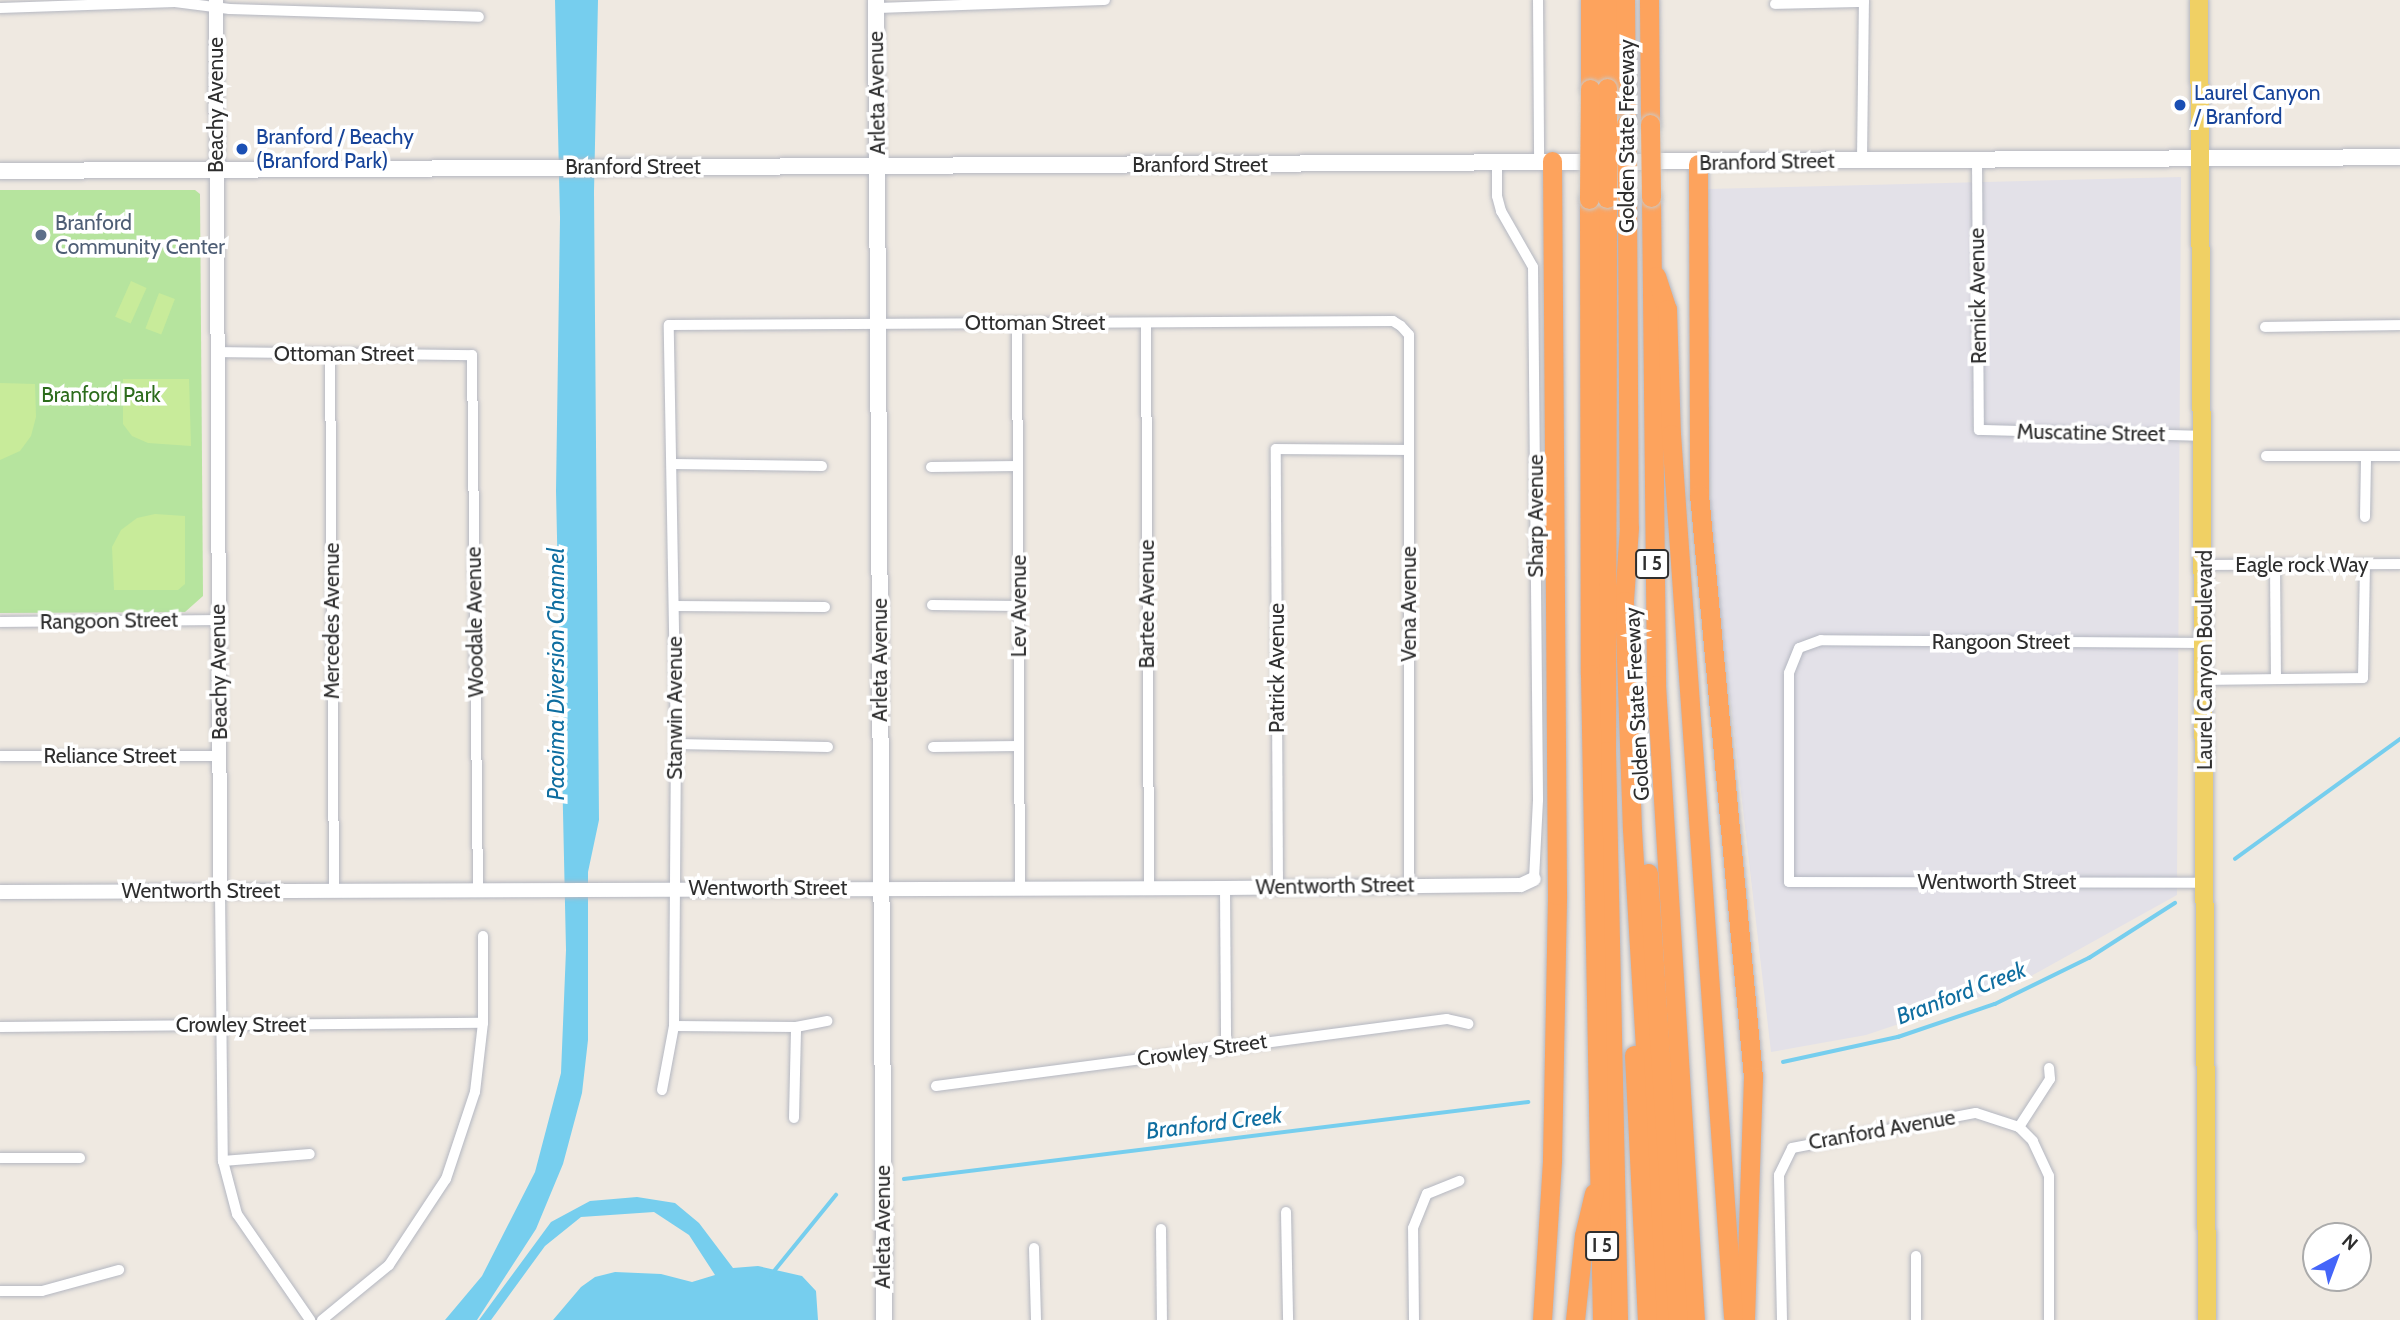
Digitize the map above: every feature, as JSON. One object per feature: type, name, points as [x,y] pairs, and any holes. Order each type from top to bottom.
[{"type":"highway","name":"Golden State Freeway","points":[[1590,0],[1608,198],[1590,674],[1602,1320]]},
{"type":"highway","points":[[1599,89],[1607,0]]},
{"type":"highway","points":[[1618,1320],[1608,706],[1608,198],[1626,124],[1625,0]]},
{"type":"highway","name":"Golden State Freeway","points":[[1649,0],[1656,685],[1695,1320]]},
{"type":"highway","points":[[1542,1320],[1552,1159],[1557,895],[1545,161]]},
{"type":"highway","points":[[1698,163],[1699,494],[1753,1077],[1737,1315]]},
{"type":"highway","points":[[1608,198],[1628,575],[1678,1320]]},
{"type":"highway","points":[[1651,259],[1667,309],[1672,447],[1737,1315]]},
{"type":"highway","points":[[1628,575],[1624,601],[1632,829],[1661,1320]]},
{"type":"highway","points":[[1608,706],[1620,831],[1647,1320]]},
{"type":"highway","points":[[1575,1320],[1584,1235],[1600,1173]]},
{"type":"main road","name":"Laurel Canyon Boulevard","points":[[2199,0],[2205,565],[2207,1320]]},
{"type":"main road","name":"Arleta Avenue","points":[[876,4],[884,1320]]},
{"type":"main road","name":"Branford Street","points":[[0,172],[1545,161],[1698,163],[2201,157],[2400,158]]},
{"type":"street","points":[[876,4],[1104,0]]},
{"type":"street","points":[[1538,0],[1545,161]]},
{"type":"street","points":[[0,8],[60,1],[175,2],[479,17]]},
{"type":"street","points":[[1775,4],[1864,1],[1862,160]]},
{"type":"street","name":"Beachy Avenue","points":[[216,3],[216,352],[223,1161],[237,1213],[310,1320]]},
{"type":"street","name":"Remick Avenue","points":[[1977,161],[1979,430]]},
{"type":"street","name":"Sharp Avenue","points":[[1497,162],[1497,196],[1501,211],[1533,267],[1538,787],[1534,879]]},
{"type":"street","name":"Ottoman Street","points":[[669,325],[1393,321],[1401,326]]},
{"type":"street","name":"Lev Avenue","points":[[1017,323],[1020,888]]},
{"type":"street","name":"Bartee Avenue","points":[[1146,323],[1149,886]]},
{"type":"street","name":"Stanwin Avenue","points":[[662,1090],[674,1026],[676,744],[669,325]]},
{"type":"street","points":[[2265,327],[2400,325]]},
{"type":"street","name":"Vena Avenue","points":[[1401,326],[1409,335],[1409,885]]},
{"type":"street","name":"Ottoman Street","points":[[216,352],[472,355]]},
{"type":"street","name":"Mercedes Avenue","points":[[330,353],[334,890]]},
{"type":"street","name":"Woodale Avenue","points":[[472,355],[478,889]]},
{"type":"street","name":"Muscatine Street","points":[[1979,430],[2203,436]]},
{"type":"street","name":"Patrick Avenue","points":[[1278,886],[1276,449],[1409,450]]},
{"type":"street","points":[[2266,456],[2400,456]]},
{"type":"street","points":[[2365,517],[2366,457]]},
{"type":"street","points":[[673,464],[822,466]]},
{"type":"street","points":[[931,467],[1018,466]]},
{"type":"street","points":[[2204,680],[2363,678],[2365,564]]},
{"type":"street","name":"Eagle rock Way","points":[[2205,565],[2400,564]]},
{"type":"street","points":[[2275,566],[2276,679]]},
{"type":"street","points":[[674,606],[825,607]]},
{"type":"street","points":[[932,606],[1019,606]]},
{"type":"street","name":"Rangoon Street","points":[[0,622],[219,620]]},
{"type":"street","name":"Rangoon Street","points":[[1789,882],[1790,673],[1799,648],[1821,640],[2204,643]]},
{"type":"street","points":[[676,744],[828,747]]},
{"type":"street","points":[[933,747],[1020,746]]},
{"type":"street","name":"Reliance Street","points":[[0,756],[220,756]]},
{"type":"street","name":"Wentworth Street","points":[[0,892],[1149,886],[1225,888],[1521,885],[1534,879]]},
{"type":"street","name":"Wentworth Street","points":[[1789,882],[2205,883]]},
{"type":"street","points":[[1225,888],[1226,1046]]},
{"type":"street","points":[[322,1320],[388,1265],[446,1179],[475,1092],[483,1023],[483,936]]},
{"type":"street","name":"Crowley Street","points":[[936,1086],[1447,1019],[1468,1024]]},
{"type":"street","points":[[674,1026],[796,1027],[828,1021]]},
{"type":"street","name":"Crowley Street","points":[[0,1027],[483,1023]]},
{"type":"street","points":[[794,1118],[796,1027]]},
{"type":"street","points":[[2049,1068],[2050,1079],[2019,1127],[2033,1141],[2049,1176],[2049,1320]]},
{"type":"street","name":"Cranford Avenue","points":[[1782,1320],[1779,1175],[1792,1148],[1976,1112],[2019,1127]]},
{"type":"street","points":[[223,1161],[310,1154]]},
{"type":"street","points":[[0,1158],[80,1158]]},
{"type":"street","points":[[1414,1320],[1413,1228],[1427,1194],[1459,1181]]},
{"type":"street","points":[[1286,1212],[1288,1320]]},
{"type":"street","points":[[1161,1229],[1162,1320]]},
{"type":"street","points":[[1034,1248],[1036,1320]]},
{"type":"street","points":[[1916,1256],[1916,1320]]},
{"type":"street","points":[[0,1291],[43,1291],[119,1270]]},
{"type":"shaded area","points":[[2181,177],[2177,895],[2015,985],[1866,1035],[1771,1052],[1711,532],[1706,189]]},
{"type":"green space","name":"Branford Park","points":[[0,190],[195,190],[200,194],[203,596],[185,612],[0,613]]},
{"type":"green space","points":[[131,281],[147,288],[131,324],[115,317]]},
{"type":"green space","points":[[159,293],[175,299],[161,335],[145,328]]},
{"type":"green space","points":[[123,379],[189,379],[191,446],[148,443],[132,436],[123,424]]},
{"type":"green space","points":[[0,383],[35,384],[36,417],[31,436],[20,451],[0,460]]},
{"type":"green space","points":[[155,514],[185,516],[185,584],[178,590],[114,590],[112,547],[121,530],[137,518]]},
{"type":"water","points":[[555,0],[598,0],[594,192],[599,820],[588,872],[588,1040],[582,1093],[563,1164],[536,1229],[477,1320],[445,1320],[482,1276],[535,1172],[561,1073],[566,950],[556,491],[560,218]]},
{"type":"water","points":[[637,1197],[675,1203],[699,1223],[733,1268],[758,1266],[802,1276],[816,1291],[818,1320],[553,1320],[581,1287],[595,1277],[615,1272],[661,1274],[692,1282],[715,1275],[689,1235],[654,1212],[581,1217],[545,1246],[491,1320],[479,1320],[551,1222],[590,1201]]},
{"type":"waterway","name":"Branford Creek","points":[[2235,859],[2400,739]]},
{"type":"waterway","name":"Branford Creek","points":[[1783,1062],[1898,1037],[1995,1004],[2089,958],[2175,903]]},
{"type":"waterway","name":"Branford Creek","points":[[904,1179],[1528,1102]]},
{"type":"waterway","name":"Branford Creek","points":[[771,1275],[836,1195]]},
{"type":"place","name":"Laurel Canyon / Branford","points":[[2180,105]]},
{"type":"place","name":"Branford / Beachy (Branford Park)","points":[[242,149]]},
{"type":"place","name":"Branford Community Center","points":[[41,235]]},
{"type":"water label","name":"Pacoima Diversion Channel","points":[[556,674]]}]
